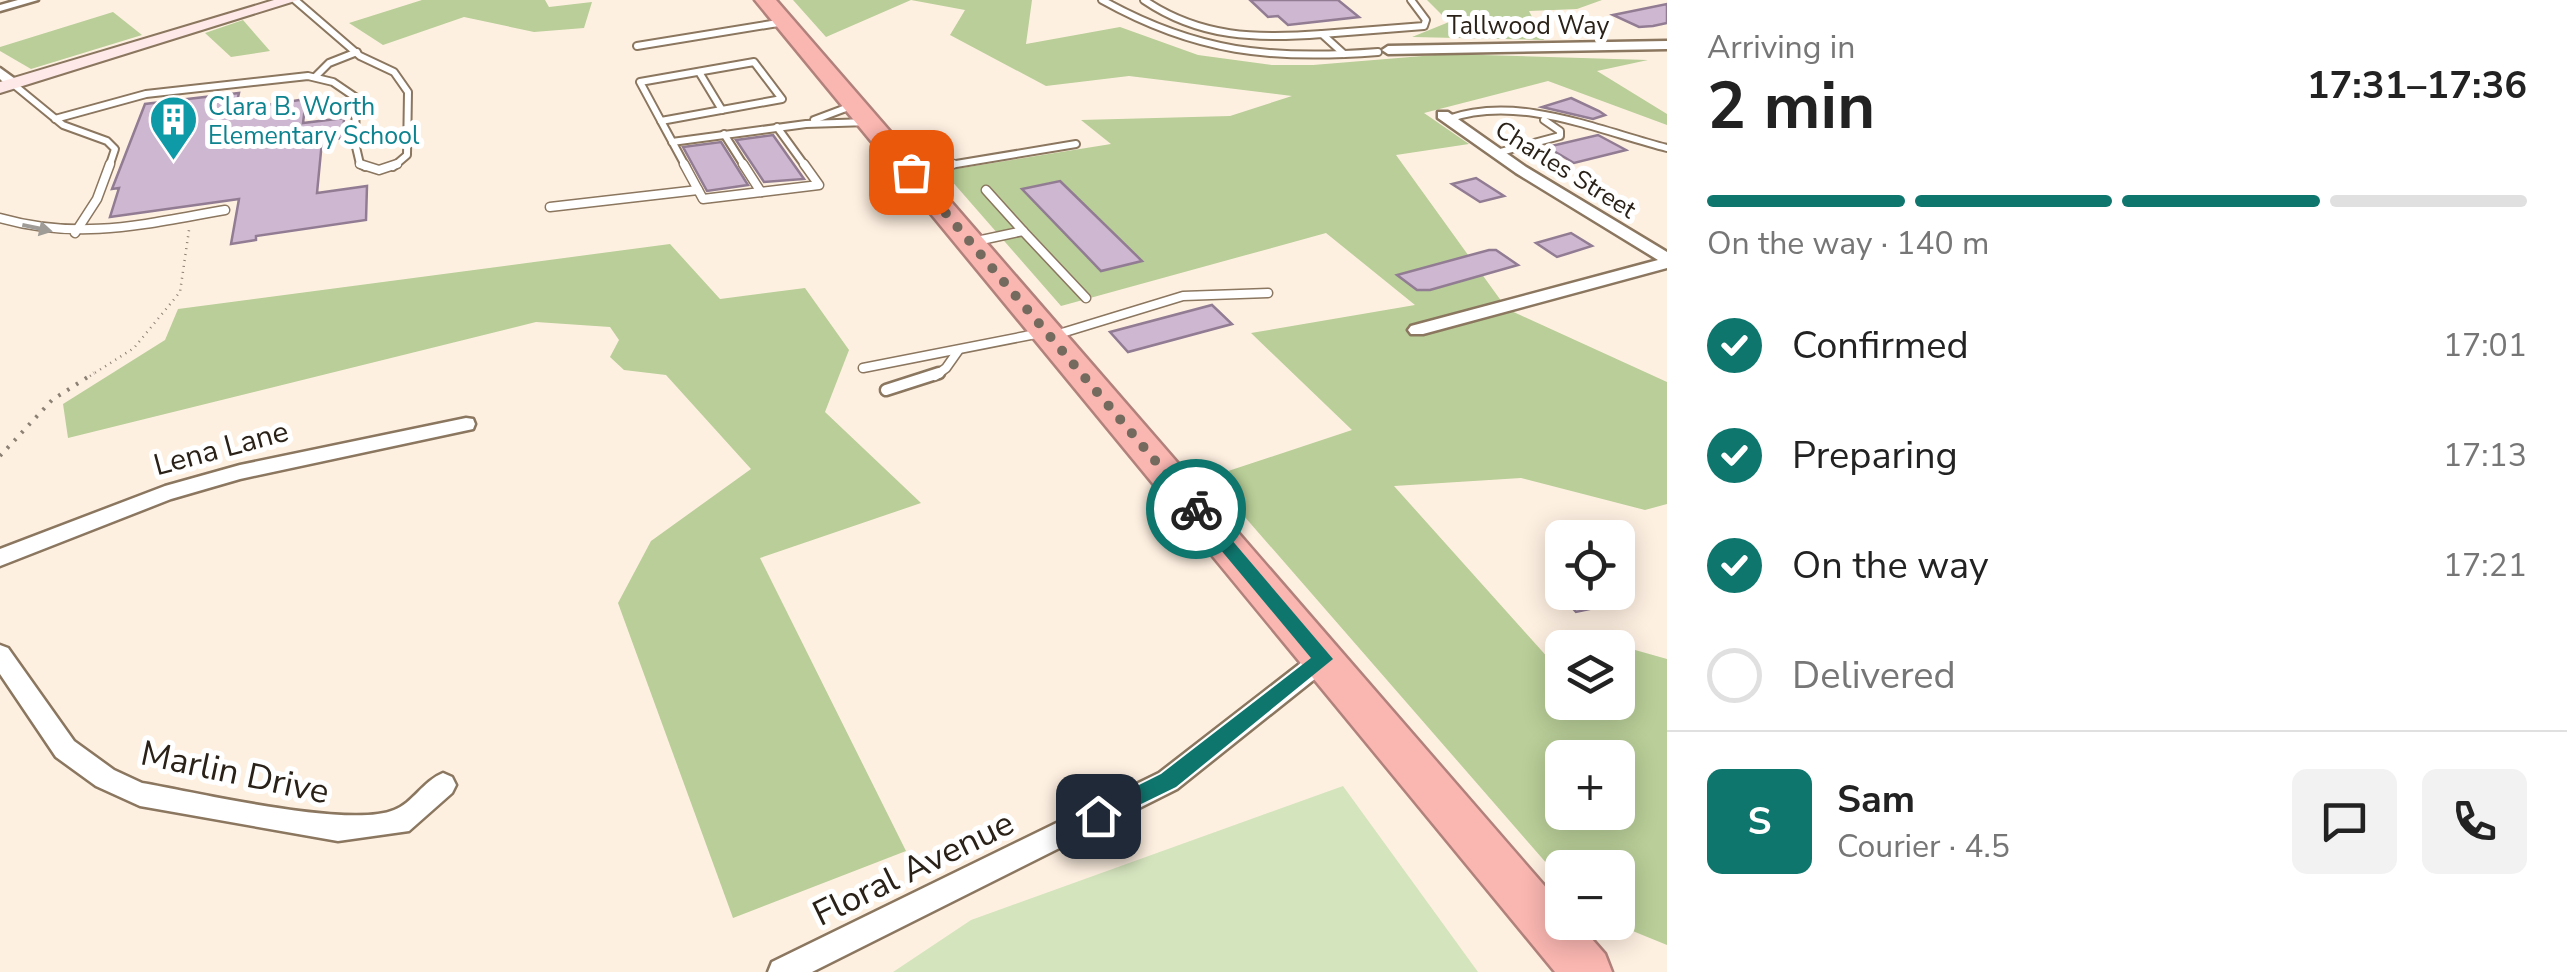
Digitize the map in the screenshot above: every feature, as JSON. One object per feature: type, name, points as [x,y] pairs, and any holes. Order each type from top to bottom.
[{"type":"highway","points":[[775,11],[1588,972]]},
{"type":"main road","points":[[4,81],[292,0]]},
{"type":"street","points":[[0,8],[32,0]]},
{"type":"street","name":"Tallwood Way","points":[[1383,51],[1667,45]]},
{"type":"street","name":"Charles Street","points":[[1446,117],[1667,261]]},
{"type":"street","points":[[1417,330],[1667,261]]},
{"type":"street","name":"Lena Lane","points":[[0,558],[165,492],[466,424]]},
{"type":"street","name":"Marlin Drive","points":[[0,655],[65,749],[105,778],[140,794],[338,829],[400,822],[442,785]]},
{"type":"street","name":"Floral Avenue","points":[[782,972],[1168,781],[1323,659]]},
{"type":"lane","points":[[55,119],[146,94],[270,78],[316,78],[345,87],[358,101],[356,146],[360,164],[378,171],[392,168],[408,155],[408,92],[394,72],[357,52],[292,0]]},
{"type":"lane","points":[[1102,0],[1145,26],[1208,46],[1286,58],[1383,51]]},
{"type":"lane","points":[[1144,0],[1180,22],[1244,40],[1424,26],[1422,12],[1411,0]]},
{"type":"lane","points":[[637,46],[775,11]]},
{"type":"lane","points":[[1322,34],[1344,54]]},
{"type":"lane","points":[[316,78],[329,63],[357,52]]},
{"type":"lane","points":[[661,120],[782,99],[754,62],[640,82],[702,199],[819,185],[777,127]]},
{"type":"lane","points":[[699,72],[722,110]]},
{"type":"lane","points":[[4,81],[55,119],[107,141],[115,149],[97,198],[74,233]]},
{"type":"lane","points":[[1446,117],[1494,107],[1530,112],[1667,148]]},
{"type":"lane","points":[[1498,153],[1560,136],[1555,126],[1530,112]]},
{"type":"lane","points":[[806,124],[863,114]]},
{"type":"lane","points":[[672,142],[863,114]]},
{"type":"lane","points":[[724,134],[762,192]]},
{"type":"lane","points":[[911,172],[1076,144]]},
{"type":"lane","points":[[550,206],[698,190]]},
{"type":"lane","points":[[986,190],[1086,298]]},
{"type":"lane","points":[[0,218],[27,227],[74,233],[141,227],[225,210]]},
{"type":"lane","points":[[971,242],[1023,231]]},
{"type":"lane","points":[[862,368],[944,349],[958,351],[1049,334],[1170,295],[1223,288],[1268,292]]},
{"type":"lane","points":[[886,390],[940,374],[954,362],[958,351]]},
{"type":"path","points":[[0,456],[52,400],[134,348],[175,303],[191,215]]},
{"type":"green space","points":[[422,0],[545,0],[549,7],[592,2],[584,28],[534,32],[464,17],[383,45],[349,23]]},
{"type":"green space","points":[[793,0],[911,0],[826,37]]},
{"type":"green space","points":[[911,0],[1032,0],[1026,44],[1120,27],[1198,55],[1272,65],[1447,54],[1648,60],[1597,71],[1667,114],[1667,125],[1548,81],[1424,113],[1469,144],[1396,155],[1507,309],[1667,382],[1667,504],[1645,510],[1521,478],[1394,486],[1545,654],[1545,720],[1635,720],[1635,650],[1667,659],[1667,945],[1635,932],[1635,850],[1545,850],[1545,861],[1210,477],[1352,430],[1251,333],[1415,305],[1326,233],[1061,306],[943,171],[1111,144],[1081,120],[1230,116],[1292,96],[1129,76],[1046,86],[950,35],[965,10]]},
{"type":"green space","points":[[1427,0],[1602,0],[1577,9],[1529,11],[1544,40],[1412,37],[1449,22]]},
{"type":"green space","points":[[113,12],[142,35],[31,69],[0,51],[0,47]]},
{"type":"green space","points":[[243,20],[270,51],[231,57],[205,33]]},
{"type":"green space","points":[[670,244],[720,299],[805,288],[849,350],[825,412],[921,503],[760,558],[906,851],[733,918],[618,603],[651,541],[751,469],[666,375],[624,370],[610,357],[619,340],[610,327],[536,322],[68,438],[63,404],[165,340],[178,309]]},
{"type":"green space","points":[[1343,786],[1478,972],[893,972],[971,920]]},
{"type":"building","points":[[1250,0],[1338,0],[1359,17],[1288,25],[1278,16],[1268,17]]},
{"type":"building","points":[[1667,4],[1667,23],[1653,26],[1639,27],[1613,15]]},
{"type":"building","name":"Clara B. Worth Elementary School","points":[[239,93],[235,110],[306,99],[303,123],[344,118],[343,138],[322,141],[317,193],[367,186],[366,220],[256,236],[256,240],[231,244],[239,199],[110,217],[119,188],[112,189],[145,104]]},
{"type":"building","points":[[1571,98],[1605,115],[1593,119],[1542,107]]},
{"type":"building","points":[[773,135],[804,179],[764,182],[736,140]]},
{"type":"building","points":[[1598,135],[1626,150],[1574,163],[1547,147]]},
{"type":"building","points":[[721,142],[748,185],[707,191],[683,147]]},
{"type":"building","points":[[1476,178],[1504,196],[1480,202],[1452,184]]},
{"type":"building","points":[[1060,181],[1142,261],[1101,271],[1022,189]]},
{"type":"building","points":[[1571,233],[1592,246],[1557,257],[1536,243]]},
{"type":"building","points":[[1496,250],[1518,265],[1430,290],[1417,290],[1397,275]]},
{"type":"building","points":[[1212,305],[1232,324],[1128,352],[1110,332]]},
{"type":"way so far","points":[[911,172],[1196,509]]},
{"type":"place","name":"Clara B. Worth Elementary School","points":[[173,162]]},
{"type":"route","points":[[1098,816],[1168,781],[1323,659],[1196,509]]}]
